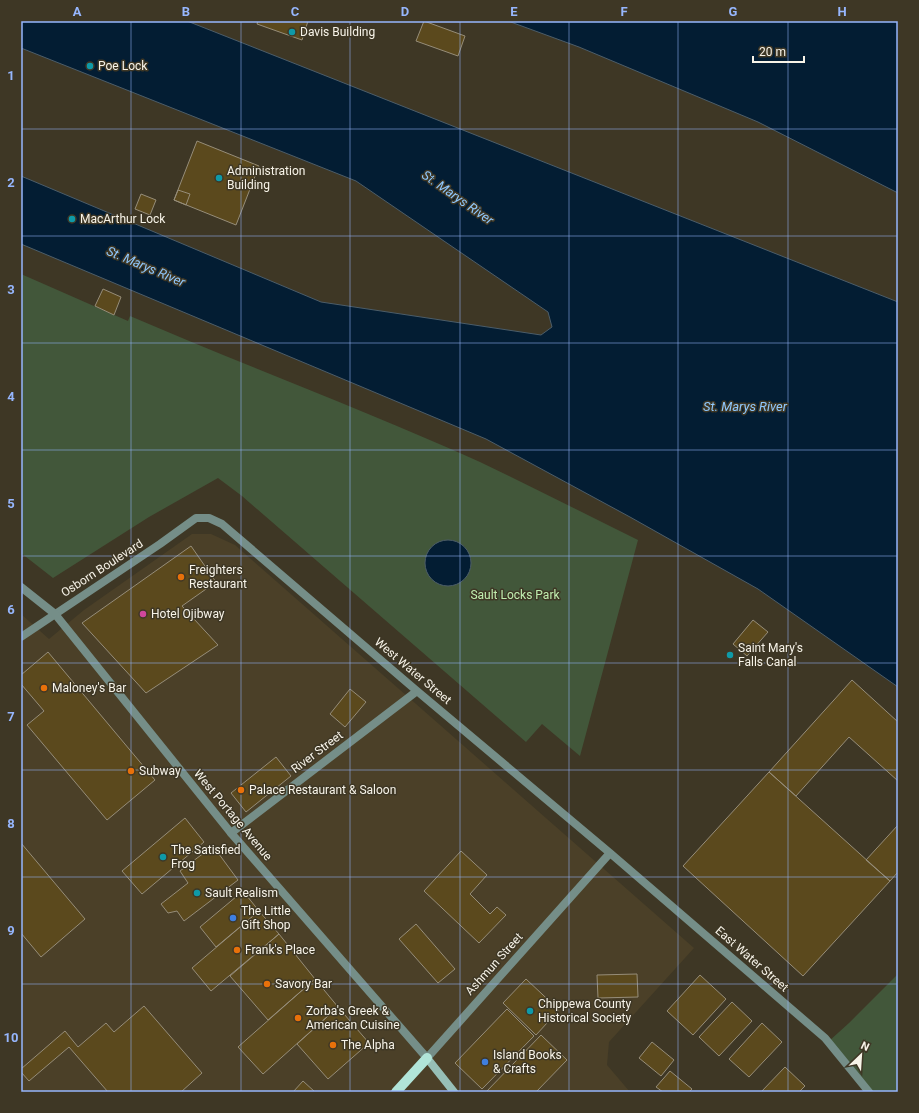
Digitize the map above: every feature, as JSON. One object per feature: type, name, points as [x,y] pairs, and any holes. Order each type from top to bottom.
[{"type":"main road","name":"Ashmun Street","points":[[396,1092],[427,1058]]},
{"type":"main road","points":[[427,1058],[454,1092]]},
{"type":"street","name":"Osborn Boulevard","points":[[21,637],[160,544],[196,518]]},
{"type":"street","name":"West Water Street","points":[[196,518],[209,518],[222,524],[417,691],[610,853]]},
{"type":"street","name":"West Portage Avenue","points":[[21,587],[55,614],[231,833],[427,1058]]},
{"type":"street","name":"River Street","points":[[231,833],[417,691]]},
{"type":"street","name":"Ashmun Street","points":[[427,1058],[610,853]]},
{"type":"street","name":"East Water Street","points":[[610,853],[825,1038],[870,1092]]},
{"type":"shaded area","points":[[192,534],[211,534],[235,545],[694,948],[609,1042],[607,1065],[630,1092],[21,1092],[21,614],[49,639],[84,610]]},
{"type":"green space","name":"Sault Locks Park","points":[[21,274],[128,321],[130,316],[437,443],[500,471],[638,540],[580,756],[542,724],[526,742],[242,496],[218,478],[149,517],[53,578],[21,553]]},
{"type":"green space","points":[[898,974],[898,1092],[873,1092],[828,1042]]},
{"type":"water","name":"St. Marys River","points":[[21,21],[187,21],[898,302],[898,687],[758,589],[630,517],[486,439],[21,244],[21,176],[321,302],[541,335],[552,327],[548,312],[356,181],[21,48]]},
{"type":"water","points":[[508,21],[898,21],[898,193],[758,122],[579,47]]},
{"type":"water","points":[[448,540],[461,544],[467,550],[471,563],[467,576],[461,582],[448,586],[435,582],[429,576],[425,563],[429,550],[435,544]]},
{"type":"building","name":"Davis Building","points":[[258,21],[308,21],[302,40],[257,24]]},
{"type":"building","points":[[424,21],[465,36],[458,56],[416,41]]},
{"type":"building","name":"Administration Building","points":[[197,141],[259,166],[236,225],[174,200]]},
{"type":"building","points":[[178,190],[190,194],[186,205],[174,200]]},
{"type":"building","points":[[141,194],[156,200],[150,215],[135,209]]},
{"type":"building","points":[[103,289],[121,297],[114,315],[95,306]]},
{"type":"building","name":"Hotel Ojibway","points":[[191,546],[216,582],[182,606],[218,645],[146,693],[82,623]]},
{"type":"building","points":[[753,620],[768,632],[747,656],[733,644]]},
{"type":"building","points":[[48,652],[155,780],[107,820],[27,725],[44,711],[21,684],[21,675]]},
{"type":"building","points":[[852,680],[898,722],[898,781],[849,737],[796,796],[769,772]]},
{"type":"building","points":[[350,689],[366,702],[345,727],[330,714]]},
{"type":"building","points":[[276,757],[291,776],[246,812],[231,793]]},
{"type":"building","points":[[769,772],[890,881],[803,976],[683,866]]},
{"type":"building","name":"The Satisfied Frog","points":[[185,818],[204,842],[142,894],[122,871]]},
{"type":"building","points":[[898,825],[898,872],[890,881],[866,860]]},
{"type":"building","points":[[21,843],[85,919],[41,957],[21,933]]},
{"type":"building","name":"Sault Realism","points":[[213,846],[238,880],[184,921],[177,911],[168,913],[161,904],[188,883],[180,871]]},
{"type":"building","points":[[461,851],[487,875],[470,894],[490,914],[497,907],[506,915],[479,943],[424,891]]},
{"type":"building","points":[[243,891],[259,911],[216,947],[200,927]]},
{"type":"building","points":[[259,911],[279,934],[211,991],[192,968]]},
{"type":"building","points":[[416,924],[455,969],[438,983],[399,939]]},
{"type":"building","points":[[279,934],[315,979],[268,1020],[230,976]]},
{"type":"building","points":[[637,974],[638,997],[598,998],[597,975]]},
{"type":"building","points":[[700,975],[726,999],[693,1035],[667,1011]]},
{"type":"building","points":[[315,979],[338,1007],[263,1074],[238,1047]]},
{"type":"building","points":[[526,979],[559,1010],[536,1035],[503,1003]]},
{"type":"building","points":[[732,1002],[752,1021],[719,1056],[699,1037]]},
{"type":"building","points":[[144,1006],[202,1073],[181,1092],[108,1092],[69,1047],[29,1081],[21,1072],[21,1069],[65,1031],[78,1047],[106,1023],[114,1032]]},
{"type":"building","points":[[338,1007],[369,1043],[328,1079],[297,1044]]},
{"type":"building","points":[[507,1009],[534,1036],[482,1089],[455,1063]]},
{"type":"building","points":[[762,1023],[782,1042],[749,1077],[729,1059]]},
{"type":"building","points":[[541,1035],[567,1060],[536,1092],[486,1092]]},
{"type":"building","points":[[652,1042],[674,1060],[661,1076],[639,1058]]},
{"type":"building","points":[[785,1067],[805,1086],[799,1092],[761,1092]]},
{"type":"building","points":[[670,1071],[692,1089],[689,1092],[663,1092],[656,1087]]},
{"type":"building","points":[[303,1081],[315,1092],[293,1092]]},
{"type":"place","name":"Davis Building","points":[[292,32]]},
{"type":"place","name":"Poe Lock","points":[[90,66]]},
{"type":"place","name":"Administration Building","points":[[219,178]]},
{"type":"place","name":"MacArthur Lock","points":[[72,219]]},
{"type":"place","name":"Freighters Restaurant","points":[[181,577]]},
{"type":"place","name":"Hotel Ojibway","points":[[143,614]]},
{"type":"place","name":"Saint Mary's Falls Canal","points":[[730,655]]},
{"type":"place","name":"Maloney's Bar","points":[[44,688]]},
{"type":"place","name":"Subway","points":[[131,771]]},
{"type":"place","name":"Palace Restaurant & Saloon","points":[[241,790]]},
{"type":"place","name":"The Satisfied Frog","points":[[163,857]]},
{"type":"place","name":"Sault Realism","points":[[197,893]]},
{"type":"place","name":"The Little Gift Shop","points":[[233,918]]},
{"type":"place","name":"Frank's Place","points":[[237,950]]},
{"type":"place","name":"Savory Bar","points":[[267,984]]},
{"type":"place","name":"Chippewa County Historical Society","points":[[530,1011]]},
{"type":"place","name":"Zorba's Greek & American Cuisine","points":[[298,1018]]},
{"type":"place","name":"The Alpha","points":[[333,1045]]},
{"type":"place","name":"Island Books & Crafts","points":[[485,1062]]}]
